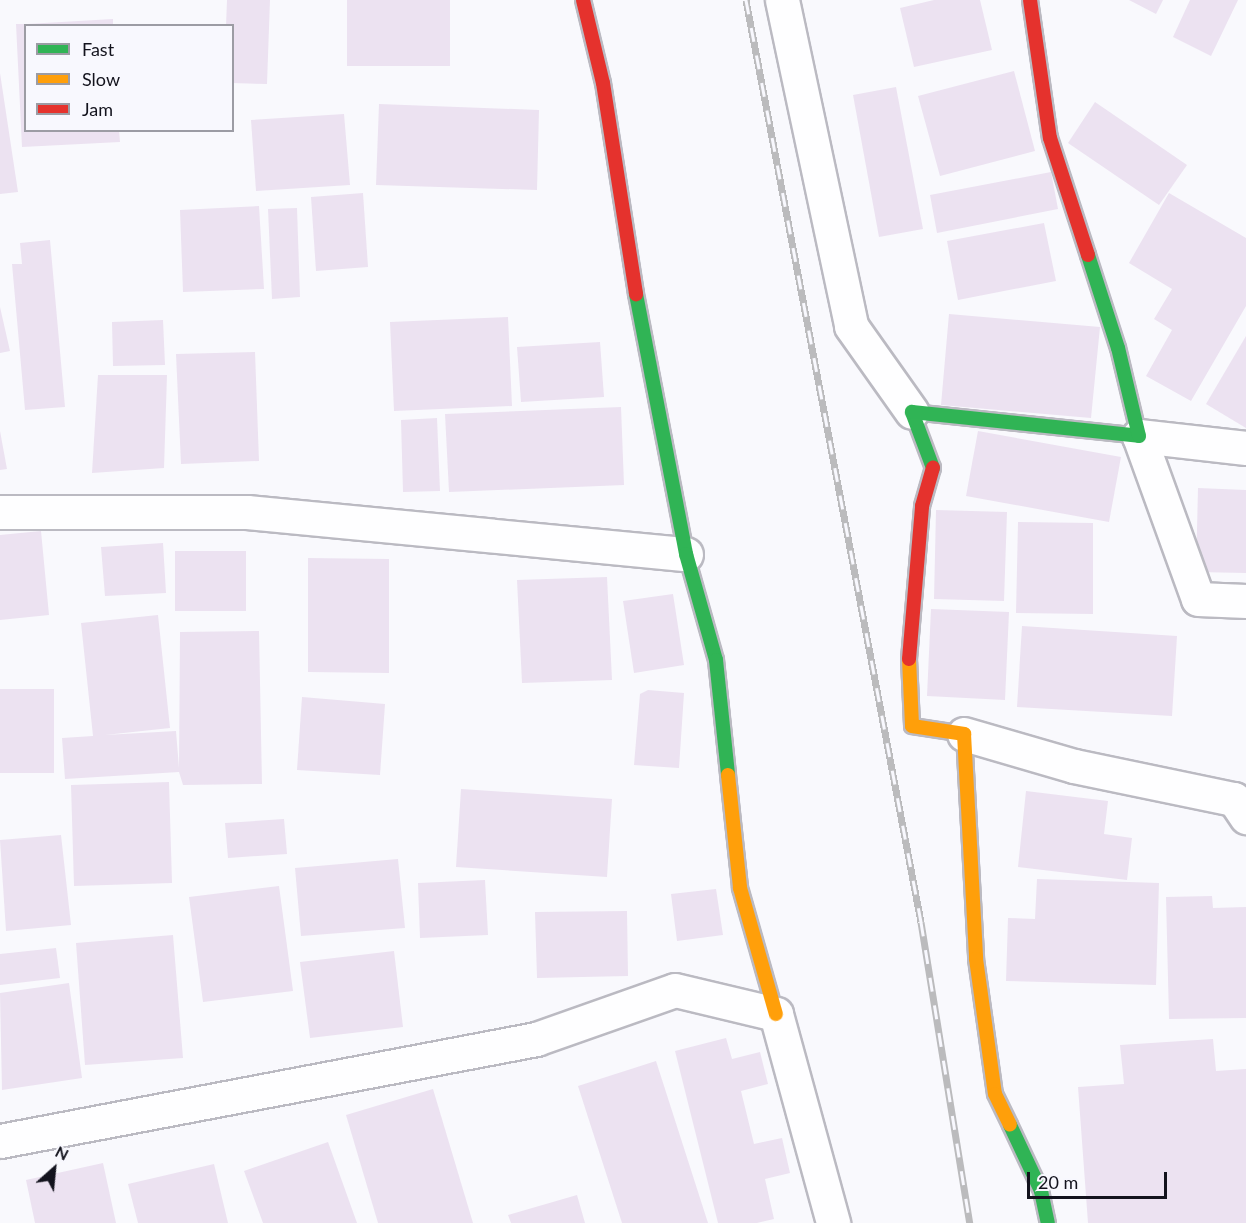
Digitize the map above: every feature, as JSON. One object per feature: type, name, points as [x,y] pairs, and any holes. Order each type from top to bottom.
[{"type":"street","points":[[583,0],[603,82],[619,208],[686,554],[716,660],[740,888],[833,1223]]},
{"type":"street","points":[[782,0],[851,326],[912,412],[933,468],[922,506],[908,642],[912,726],[964,734],[1074,766],[1234,799],[1246,817]]},
{"type":"street","points":[[1030,0],[1050,138],[1118,348],[1139,436],[1198,599],[1246,601]]},
{"type":"street","points":[[912,412],[1246,448]]},
{"type":"street","points":[[0,512],[247,512],[686,554]]},
{"type":"street","points":[[964,734],[976,958],[995,1094],[1041,1191],[1048,1223]]},
{"type":"street","points":[[0,1141],[536,1039],[675,990],[776,1014]]},
{"type":"building","points":[[227,0],[270,0],[267,84],[234,83],[234,24],[226,24]]},
{"type":"building","points":[[347,0],[450,0],[450,66],[347,66]]},
{"type":"building","points":[[934,0],[980,0],[992,50],[914,67],[900,8]]},
{"type":"building","points":[[1129,0],[1163,0],[1156,14]]},
{"type":"building","points":[[1190,0],[1238,0],[1211,56],[1173,37]]},
{"type":"building","points":[[113,19],[113,24],[27,24]]},
{"type":"building","points":[[16,24],[24,24],[24,132],[119,132],[120,142],[22,147]]},
{"type":"building","points":[[1014,71],[1035,151],[940,176],[918,96]]},
{"type":"building","points":[[0,73],[18,192],[0,194]]},
{"type":"building","points":[[896,87],[923,229],[879,237],[853,95]]},
{"type":"building","points":[[1095,102],[1187,165],[1159,205],[1068,143]]},
{"type":"building","points":[[379,104],[539,110],[537,190],[376,185]]},
{"type":"building","points":[[344,114],[350,185],[256,191],[251,120]]},
{"type":"building","points":[[1051,172],[1058,209],[937,233],[930,195]]},
{"type":"building","points":[[363,193],[368,267],[316,271],[311,197]]},
{"type":"building","points":[[1169,193],[1246,238],[1246,306],[1191,401],[1146,376],[1172,330],[1154,319],[1172,289],[1129,263]]},
{"type":"building","points":[[259,206],[264,289],[183,292],[180,210]]},
{"type":"building","points":[[297,208],[300,297],[272,299],[268,209]]},
{"type":"building","points":[[1044,223],[1056,281],[958,300],[947,241]]},
{"type":"building","points":[[50,240],[65,407],[25,410],[12,264],[22,264],[20,243]]},
{"type":"building","points":[[0,307],[10,351],[0,353]]},
{"type":"building","points":[[949,314],[1100,327],[1091,418],[941,405]]},
{"type":"building","points":[[508,317],[512,406],[394,411],[390,322]]},
{"type":"building","points":[[163,320],[165,365],[113,366],[112,322]]},
{"type":"building","points":[[1246,336],[1246,428],[1206,404]]},
{"type":"building","points":[[600,342],[604,397],[521,402],[517,347]]},
{"type":"building","points":[[255,352],[259,461],[181,464],[176,354]]},
{"type":"building","points":[[98,375],[167,375],[164,468],[92,473]]},
{"type":"building","points":[[621,407],[624,485],[449,492],[445,414]]},
{"type":"building","points":[[437,418],[440,491],[403,492],[401,420]]},
{"type":"building","points":[[0,431],[7,469],[0,470]]},
{"type":"building","points":[[978,431],[1121,457],[1109,522],[966,496]]},
{"type":"building","points":[[1198,488],[1246,490],[1246,573],[1196,572]]},
{"type":"building","points":[[936,510],[1007,512],[1004,601],[934,599]]},
{"type":"building","points":[[1018,522],[1093,523],[1093,614],[1016,613]]},
{"type":"building","points":[[41,531],[49,615],[0,620],[0,535]]},
{"type":"building","points":[[163,543],[166,593],[105,596],[101,547]]},
{"type":"building","points":[[175,551],[246,551],[246,611],[175,611]]},
{"type":"building","points":[[308,558],[389,559],[389,673],[308,672]]},
{"type":"building","points":[[607,577],[612,680],[522,683],[517,580]]},
{"type":"building","points":[[673,594],[684,665],[634,673],[623,601]]},
{"type":"building","points":[[931,609],[1009,612],[1005,700],[927,696]]},
{"type":"building","points":[[158,615],[170,728],[105,735],[176,731],[179,768],[180,632],[259,631],[262,784],[183,785],[179,772],[65,779],[62,738],[93,736],[81,623]]},
{"type":"building","points":[[1022,626],[1177,636],[1172,716],[1017,707]]},
{"type":"building","points":[[0,689],[54,689],[54,773],[0,773]]},
{"type":"building","points":[[648,690],[684,693],[679,768],[634,765],[640,694]]},
{"type":"building","points":[[302,697],[385,704],[380,775],[297,770]]},
{"type":"building","points":[[169,782],[172,883],[74,886],[71,785]]},
{"type":"building","points":[[461,789],[612,799],[607,877],[456,867]]},
{"type":"building","points":[[1026,791],[1108,801],[1104,834],[1132,838],[1127,880],[1018,867]]},
{"type":"building","points":[[284,819],[287,854],[228,858],[225,823]]},
{"type":"building","points":[[61,835],[71,925],[6,931],[0,840]]},
{"type":"building","points":[[398,859],[405,928],[301,936],[295,868]]},
{"type":"building","points":[[1037,879],[1159,883],[1156,985],[1006,981],[1008,918],[1035,919]]},
{"type":"building","points":[[485,880],[488,935],[420,938],[418,883]]},
{"type":"building","points":[[279,886],[293,991],[203,1002],[189,897]]},
{"type":"building","points":[[716,889],[723,935],[677,941],[671,894]]},
{"type":"building","points":[[1212,896],[1213,908],[1246,907],[1246,1018],[1169,1019],[1166,897]]},
{"type":"building","points":[[627,911],[628,976],[537,978],[535,912]]},
{"type":"building","points":[[173,935],[183,1058],[85,1065],[76,943]]},
{"type":"building","points":[[56,948],[60,978],[0,985],[0,954]]},
{"type":"building","points":[[394,951],[403,1027],[310,1038],[300,962]]},
{"type":"building","points":[[69,983],[82,1078],[2,1090],[0,993]]},
{"type":"building","points":[[726,1038],[732,1059],[760,1052],[768,1084],[741,1091],[754,1144],[782,1138],[790,1173],[765,1179],[774,1219],[757,1223],[718,1223],[675,1051]]},
{"type":"building","points":[[1213,1039],[1216,1071],[1246,1069],[1246,1223],[1088,1223],[1078,1087],[1124,1084],[1120,1045]]},
{"type":"building","points":[[656,1061],[708,1223],[622,1223],[578,1086]]},
{"type":"building","points":[[433,1089],[473,1223],[378,1223],[346,1115]]},
{"type":"building","points":[[328,1142],[357,1223],[263,1223],[244,1171]]},
{"type":"building","points":[[103,1163],[116,1223],[35,1223],[26,1180]]},
{"type":"building","points":[[214,1164],[228,1223],[138,1223],[128,1184]]},
{"type":"building","points":[[577,1195],[585,1223],[511,1223],[508,1215]]},
{"type":"railway","points":[[746,0],[921,922],[970,1223]]},
{"type":"traffic: fast","points":[[933,468],[912,412],[1139,436],[1118,348],[1088,255]]},
{"type":"traffic: fast","points":[[636,294],[686,554],[716,660],[728,775]]},
{"type":"traffic: fast","points":[[1010,1125],[1041,1191],[1048,1223]]},
{"type":"traffic: slow","points":[[909,659],[912,726],[964,734],[976,959],[995,1094],[1010,1125]]},
{"type":"traffic: slow","points":[[728,775],[740,888],[776,1014]]},
{"type":"traffic: jam","points":[[583,0],[603,83],[636,294]]},
{"type":"traffic: jam","points":[[1030,0],[1050,138],[1088,255]]},
{"type":"traffic: jam","points":[[909,659],[922,506],[933,468]]}]
